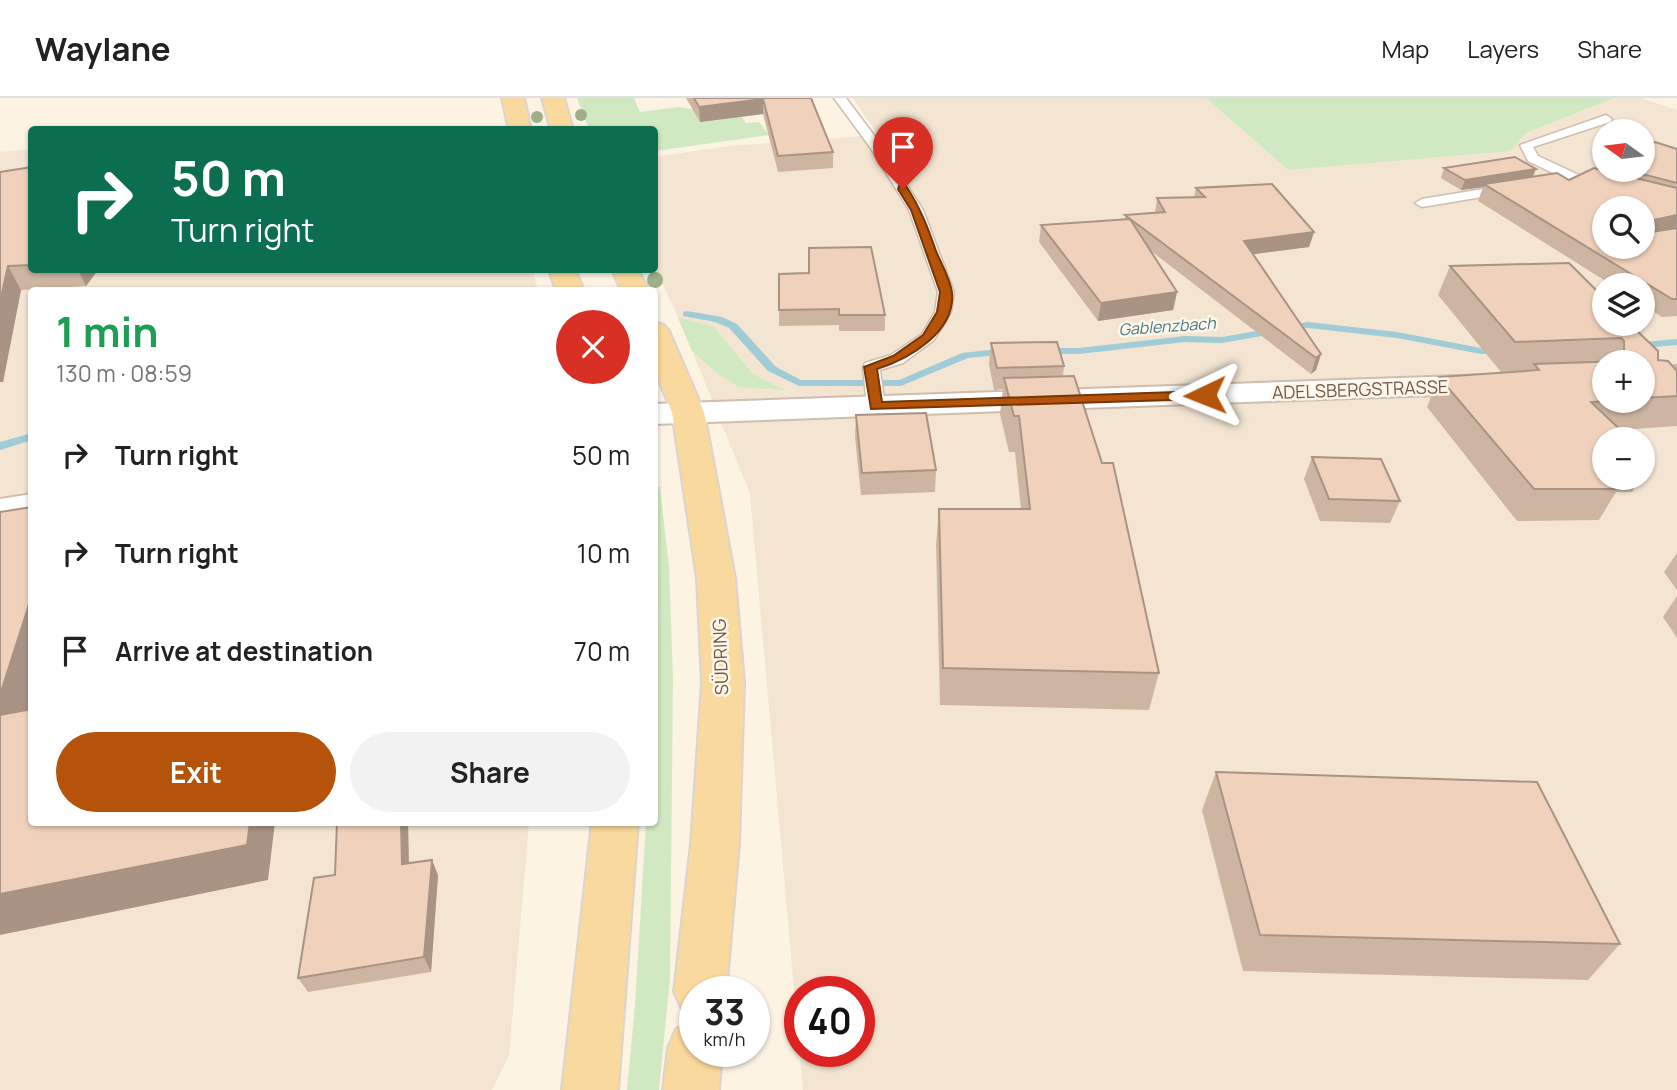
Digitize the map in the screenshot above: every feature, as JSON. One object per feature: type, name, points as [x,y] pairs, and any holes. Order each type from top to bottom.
[{"type":"main road","points":[[513,98],[519,126]]},
{"type":"main road","points":[[553,98],[561,126]]},
{"type":"main road","name":"SÜDRING","points":[[658,350],[671,413],[716,578],[723,683],[715,844],[702,976]]},
{"type":"main road","points":[[590,1090],[615,826]]},
{"type":"main road","points":[[691,1090],[693,1067]]},
{"type":"street","name":"ADELSBERGSTRASSE","points":[[671,413],[874,392],[1515,383]]},
{"type":"street","points":[[0,510],[28,506]]},
{"type":"lane","points":[[840,98],[876,146],[916,210],[946,292],[943,312],[928,337],[897,359],[871,367],[874,392]]},
{"type":"lane","points":[[1546,182],[1580,177],[1533,158],[1526,145],[1592,124]]},
{"type":"lane","points":[[1422,203],[1519,187]]},
{"type":"shaded area","points":[[853,98],[1206,98],[1288,170],[1526,133],[1615,98],[1641,98],[1677,110],[1677,1090],[803,1090],[801,1067],[875,1067],[875,976],[793,976],[750,494],[680,321],[657,273],[658,156],[730,146],[878,135]]},
{"type":"shaded area","points":[[28,149],[28,273],[533,273],[537,287],[28,287],[28,826],[529,826],[509,1055],[492,1090],[0,1090],[0,152]]},
{"type":"green space","points":[[577,98],[634,98],[640,112],[679,107],[742,117],[746,123],[759,122],[769,135],[658,151],[658,126],[588,126]]},
{"type":"green space","points":[[1206,98],[1615,98],[1526,133],[1510,151],[1288,170]]},
{"type":"green space","points":[[678,318],[713,326],[753,374],[785,390],[739,387],[718,374],[692,351]]},
{"type":"green space","points":[[660,487],[669,567],[673,678],[670,978],[659,1090],[627,1090],[646,826],[658,826]]},
{"type":"building","points":[[694,98],[811,98],[833,152],[778,156],[763,99],[699,107]]},
{"type":"building","points":[[1656,142],[1677,149],[1677,183],[1656,178]]},
{"type":"building","points":[[1515,157],[1536,169],[1465,180],[1444,168]]},
{"type":"building","points":[[28,168],[28,265],[8,266],[0,302],[0,172]]},
{"type":"building","points":[[1592,169],[1592,182],[1652,182],[1677,188],[1677,215],[1655,220],[1655,196],[1592,196],[1592,250],[1484,184],[1557,173],[1569,180]]},
{"type":"building","points":[[1272,184],[1314,232],[1244,241],[1321,354],[1316,358],[1125,215],[1165,212],[1157,198],[1205,197],[1196,188]]},
{"type":"building","points":[[1130,219],[1177,292],[1101,303],[1041,225]]},
{"type":"building","points":[[1677,228],[1677,299],[1672,299],[1655,289],[1655,273],[1629,273],[1607,259],[1655,259],[1655,232]]},
{"type":"building","points":[[871,247],[885,315],[839,315],[839,309],[779,310],[779,274],[809,273],[809,248]]},
{"type":"building","points":[[1569,263],[1592,286],[1592,336],[1642,336],[1658,351],[1658,360],[1668,361],[1677,371],[1677,396],[1655,397],[1655,350],[1624,350],[1624,341],[1621,338],[1515,342],[1450,266]]},
{"type":"building","points":[[1057,342],[1064,366],[997,368],[991,343]]},
{"type":"building","points":[[1592,362],[1592,413],[1603,413],[1617,427],[1592,427],[1592,489],[1534,489],[1439,377],[1539,370],[1534,364]]},
{"type":"building","points":[[1074,376],[1102,463],[1113,463],[1159,673],[943,668],[939,509],[1030,509],[1019,416],[1014,416],[1004,378]]},
{"type":"building","points":[[926,413],[936,470],[862,473],[856,415]]},
{"type":"building","points":[[1312,457],[1381,459],[1400,501],[1329,499]]},
{"type":"building","points":[[28,508],[28,608],[0,695],[0,512]]},
{"type":"building","points":[[28,710],[28,826],[249,826],[247,845],[0,894],[0,715]]},
{"type":"building","points":[[1216,772],[1537,782],[1620,944],[1260,935]]},
{"type":"building","points":[[337,826],[401,826],[402,864],[432,860],[424,957],[298,978],[314,878],[335,875]]},
{"type":"waterway","name":"Gablenzbach","points":[[687,314],[718,319],[733,326],[772,369],[799,383],[901,383],[966,355],[1008,351]]},
{"type":"waterway","name":"Gablenzbach","points":[[1043,351],[1079,351],[1185,339],[1222,340],[1308,325],[1397,335],[1481,351],[1501,351]]},
{"type":"waterway","name":"Gablenzbach","points":[[1633,346],[1677,342]]},
{"type":"waterway","name":"Gablenzbach","points":[[0,446],[28,437]]},
{"type":"route","points":[[903,189],[916,210],[946,292],[943,312],[928,337],[897,359],[871,367],[876,406],[1205,395]]}]
